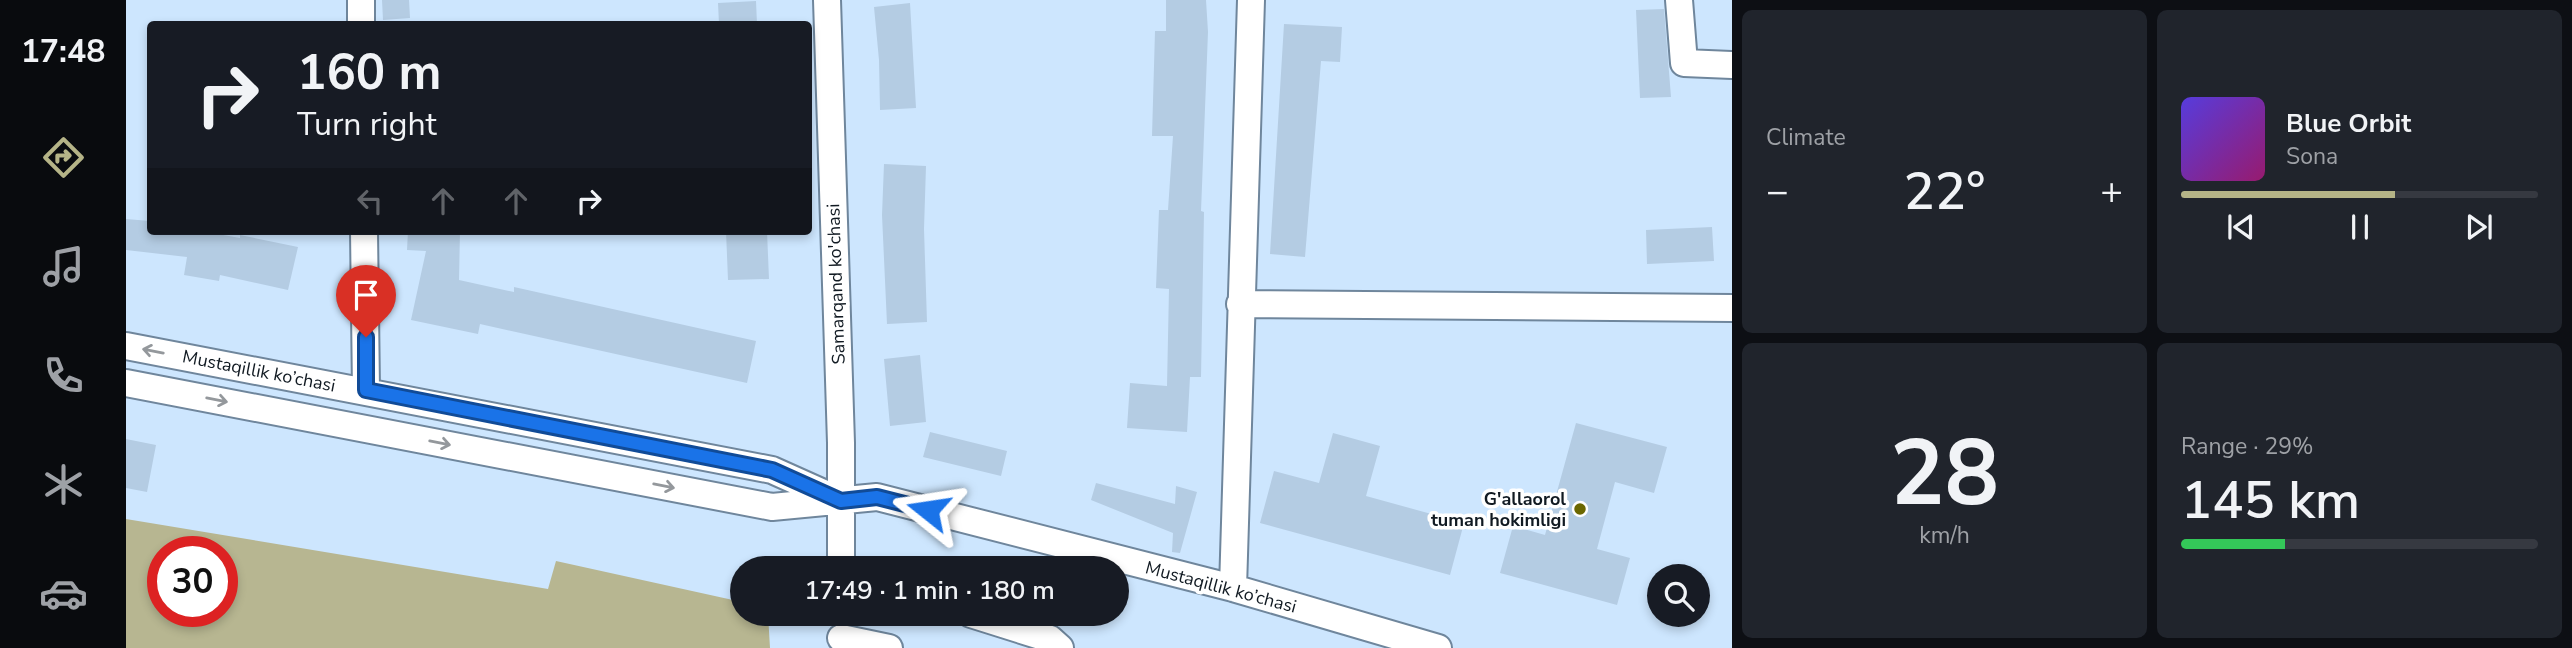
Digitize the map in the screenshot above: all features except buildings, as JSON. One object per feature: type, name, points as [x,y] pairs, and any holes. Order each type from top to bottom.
[{"type":"street","points":[[361,0],[361,21]]},
{"type":"street","name":"Samarqand ko'chasi","points":[[827,0],[841,443],[841,556]]},
{"type":"street","points":[[1233,588],[1251,0]]},
{"type":"street","points":[[1679,0],[1684,63],[1732,65]]},
{"type":"street","points":[[364,235],[366,390]]},
{"type":"street","points":[[1240,304],[1732,308]]},
{"type":"street","name":"Mustaqillik ko’chasi","points":[[126,346],[772,470],[841,501]]},
{"type":"street","name":"Mustaqillik ko’chasi","points":[[126,383],[772,507],[877,497],[1233,588],[1438,648]]},
{"type":"street","points":[[1009,626],[1050,639],[1060,648]]},
{"type":"street","points":[[841,634],[889,648]]},
{"type":"green space","points":[[126,519],[228,536],[147,536],[147,627],[238,627],[238,538],[548,589],[556,561],[730,599],[730,626],[769,626],[770,648],[126,648]]},
{"type":"place","name":"G'allaorol tuman hokimligi","points":[[1580,509]]},
{"type":"route","points":[[366,337],[366,390],[772,470],[841,501],[877,497],[928,510]]}]
